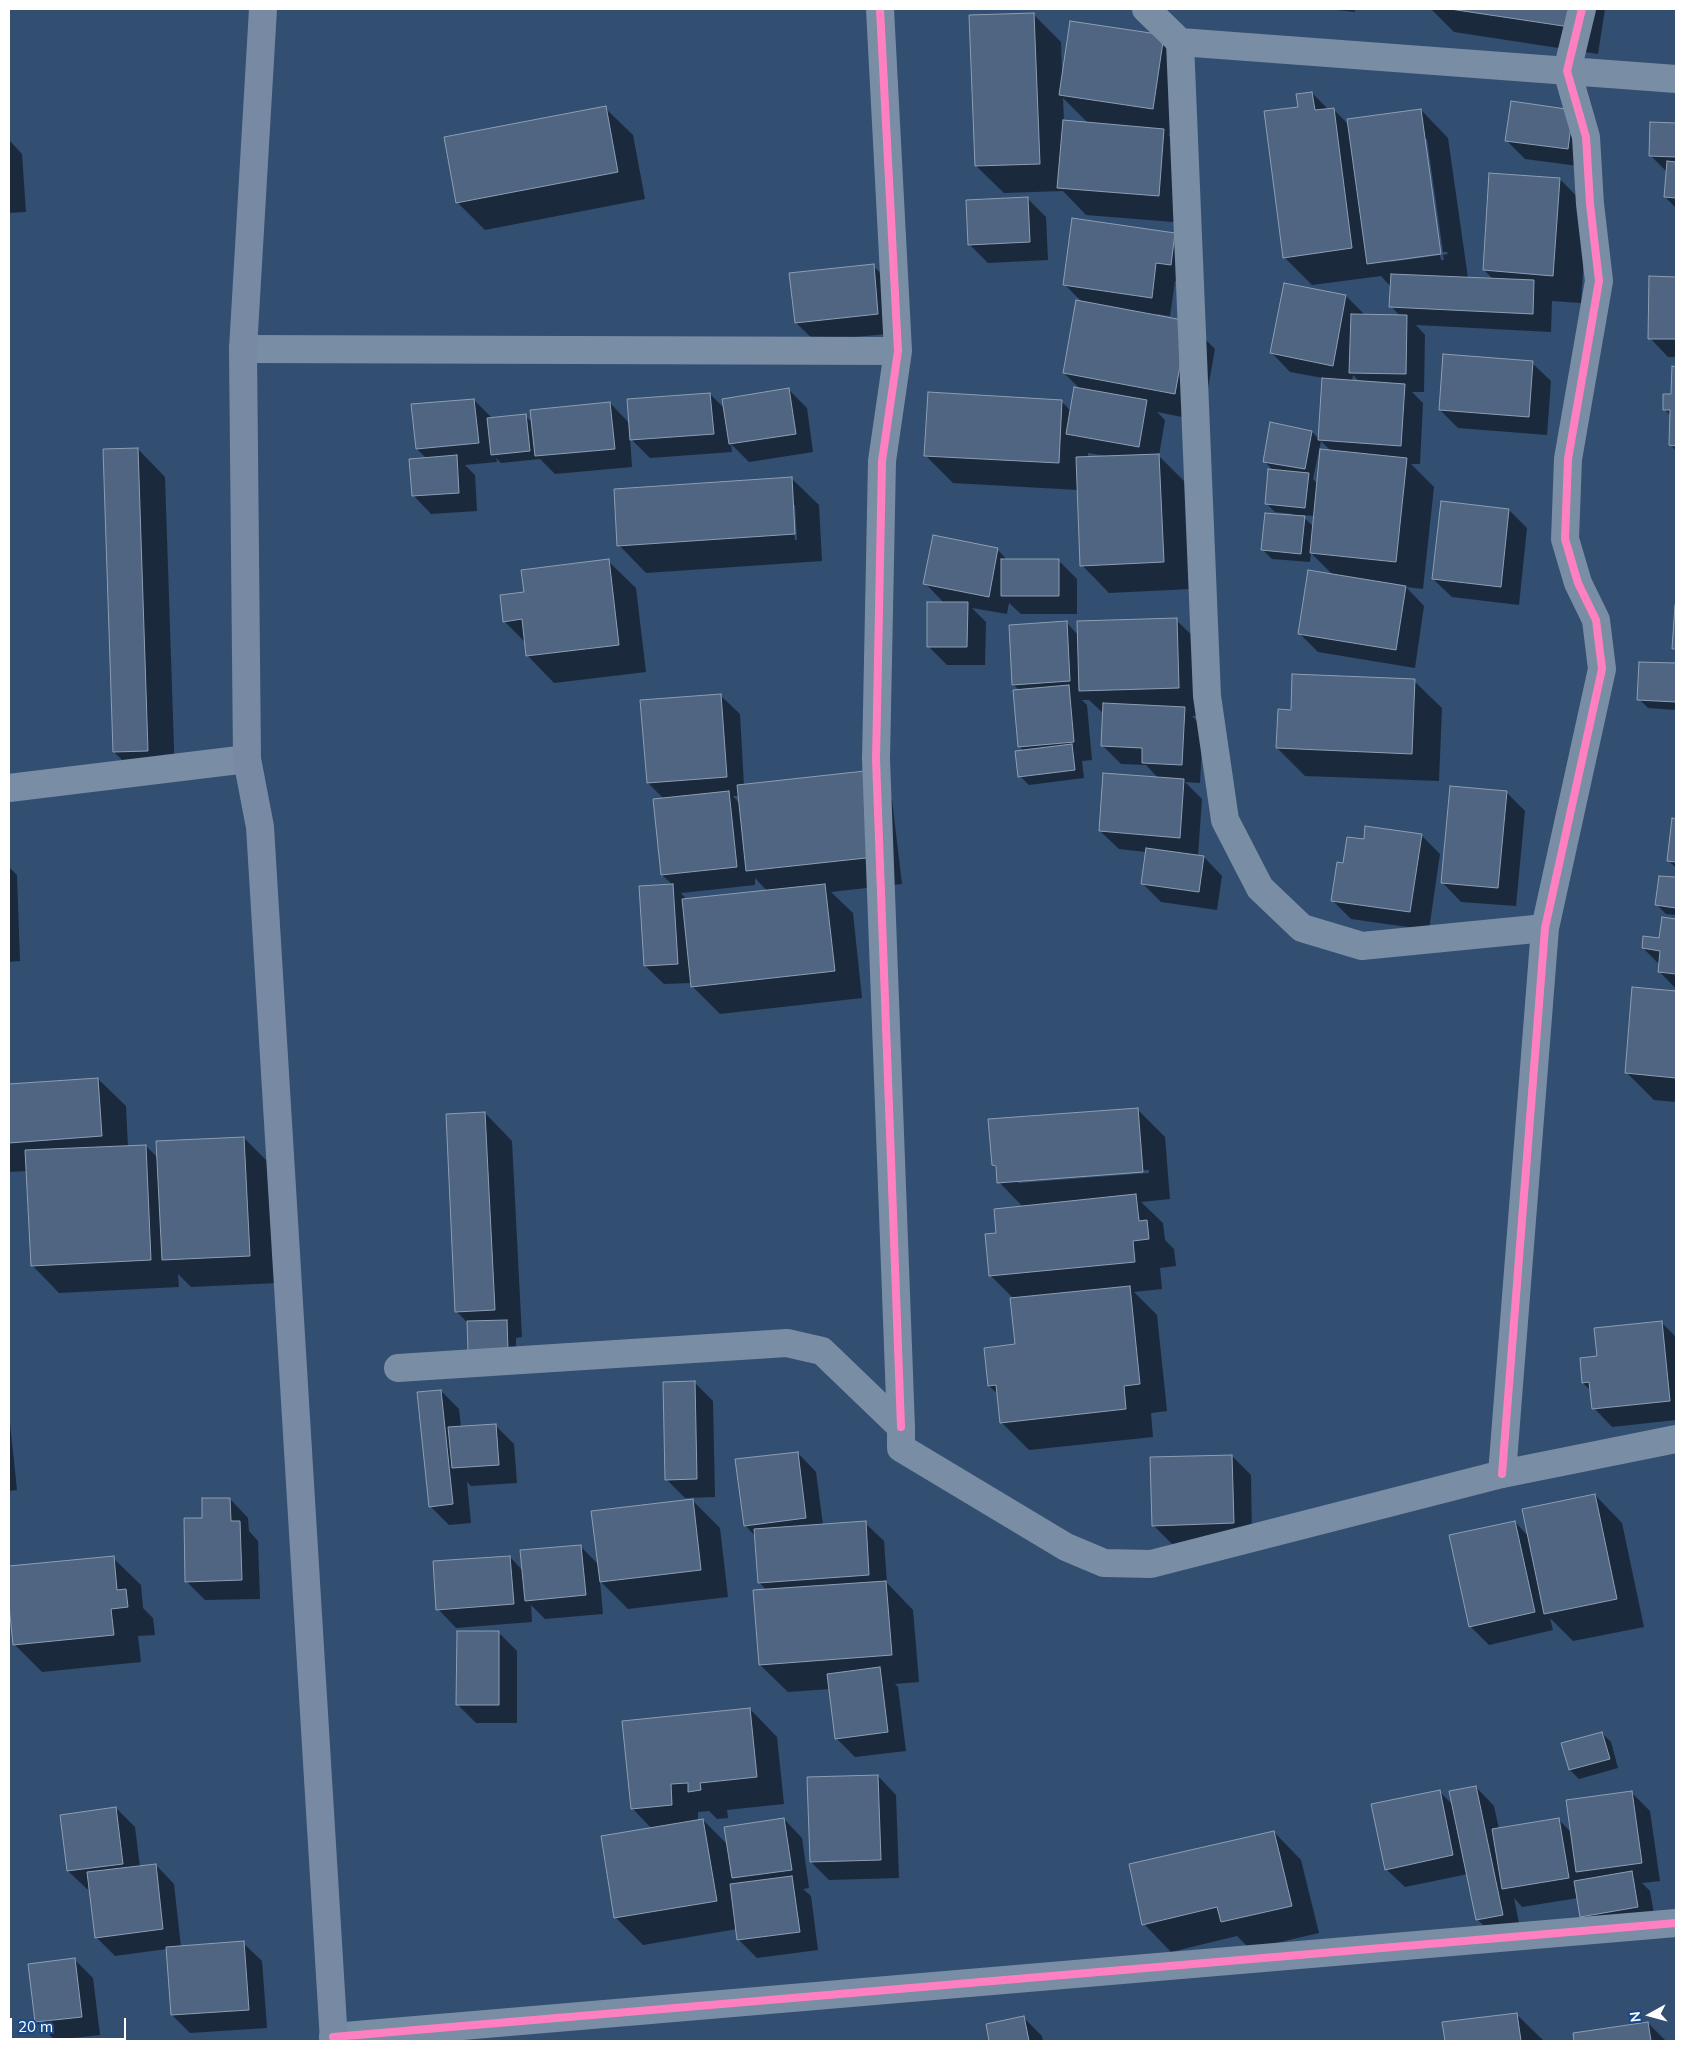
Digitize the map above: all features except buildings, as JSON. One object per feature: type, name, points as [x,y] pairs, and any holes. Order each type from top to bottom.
[{"type":"main road","points":[[263,9],[243,349],[247,758],[260,827],[334,2039]]},
{"type":"street","points":[[880,9],[898,351],[882,461],[876,759],[901,1448],[1066,1547],[1104,1563],[1152,1564],[1502,1474],[1676,1439]]},
{"type":"street","points":[[1146,9],[1180,42],[1676,79]]},
{"type":"street","points":[[1502,1474],[1545,928],[1602,669],[1596,620],[1578,583],[1565,539],[1568,459],[1599,281],[1590,204],[1586,137],[1567,71],[1582,9]]},
{"type":"street","points":[[1180,42],[1207,696],[1226,820],[1260,888],[1302,928],[1362,946],[1545,928]]},
{"type":"street","points":[[243,349],[898,351]]},
{"type":"street","points":[[9,788],[247,758]]},
{"type":"street","points":[[398,1368],[787,1342],[822,1351],[901,1427]]},
{"type":"street","points":[[334,2039],[1676,1923]]},
{"type":"cycle path","points":[[880,9],[898,351],[882,461],[876,759],[901,1427]]},
{"type":"cycle path","points":[[1502,1474],[1545,928],[1602,669],[1596,620],[1578,583],[1565,539],[1568,459],[1599,281],[1590,204],[1586,137],[1567,71],[1582,9]]},
{"type":"cycle path","points":[[333,2037],[1676,1923]]}]
